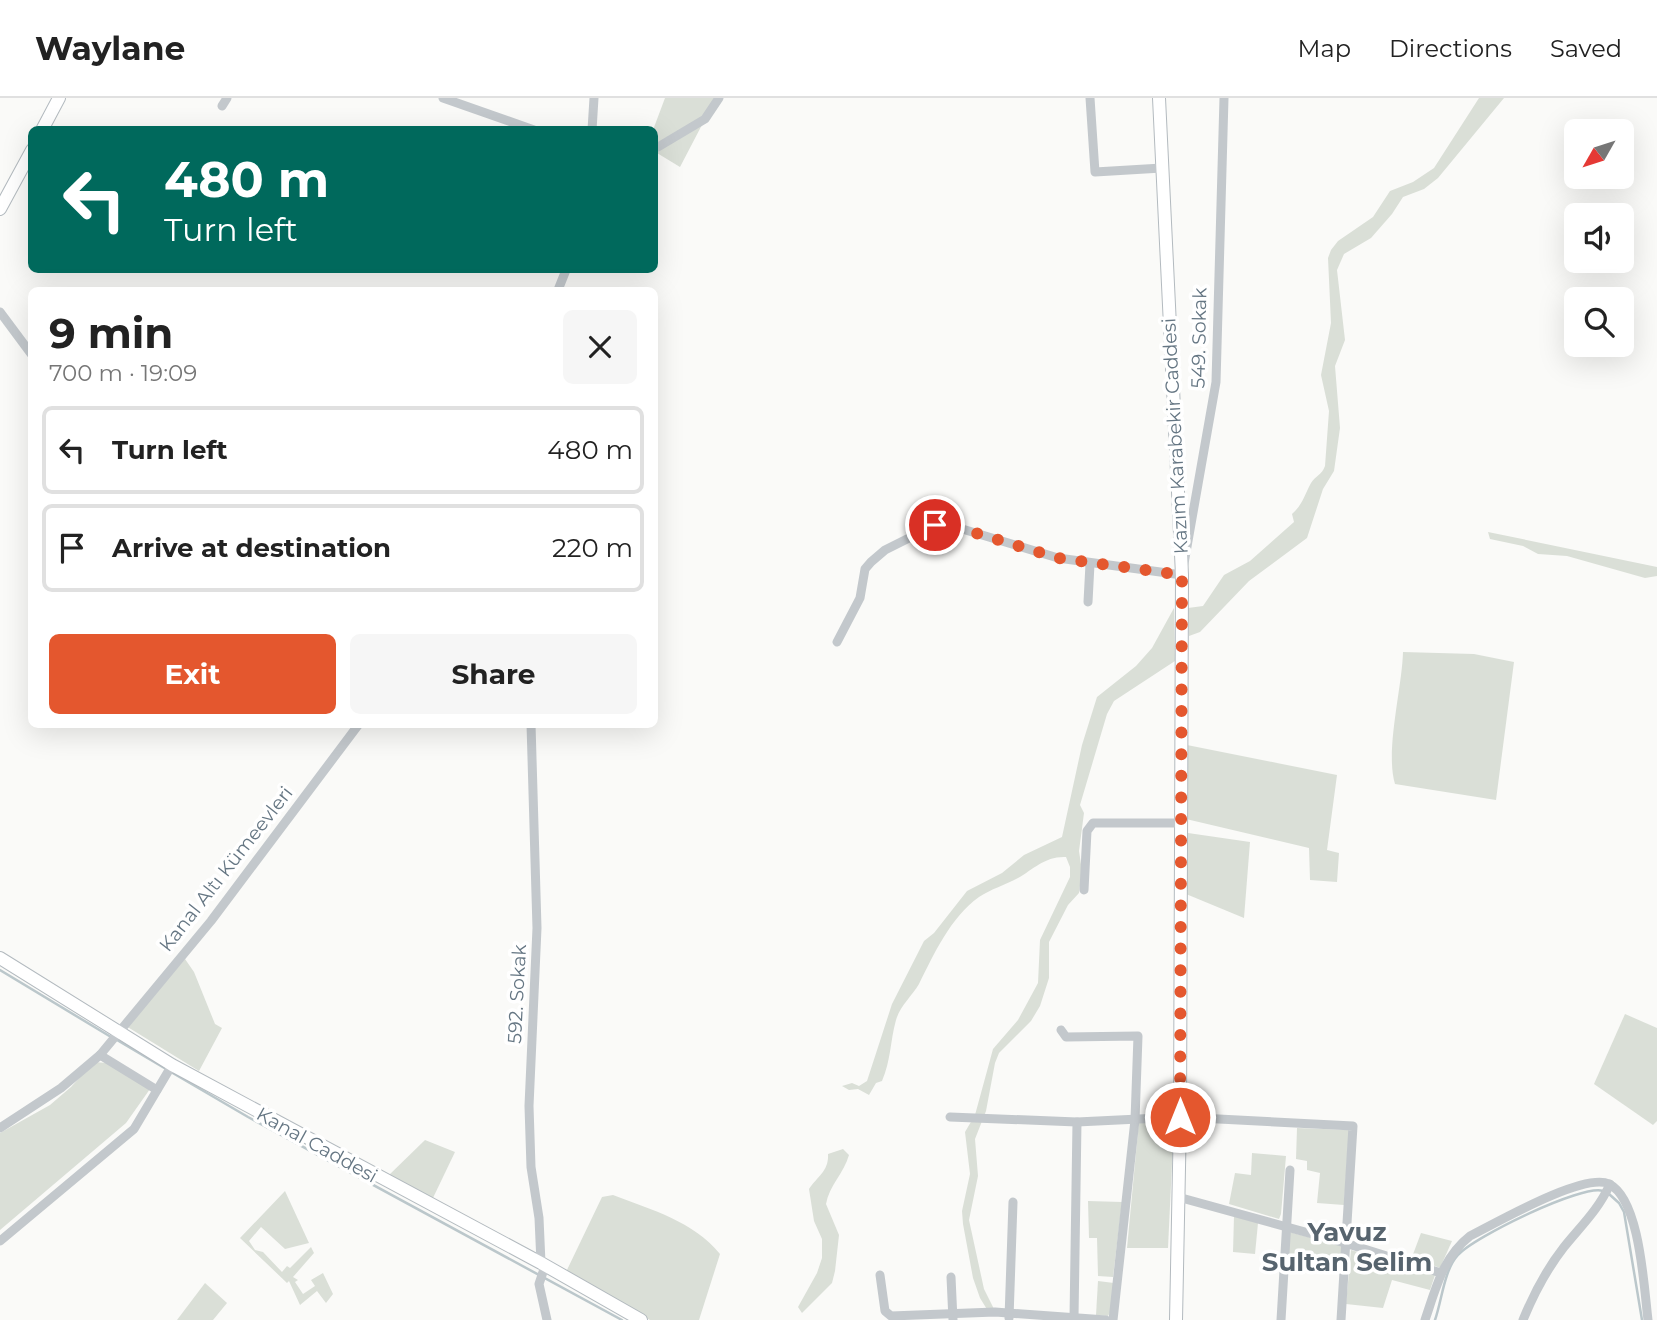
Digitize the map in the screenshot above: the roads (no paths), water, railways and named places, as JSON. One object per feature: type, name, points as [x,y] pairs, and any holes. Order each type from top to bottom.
[{"type":"street","points":[[44,126],[59,98]]},
{"type":"street","points":[[443,98],[523,126]]},
{"type":"street","points":[[592,126],[594,98]]},
{"type":"street","points":[[658,147],[705,119],[719,98]]},
{"type":"street","points":[[1090,98],[1095,172],[1162,168]]},
{"type":"street","name":"Kazım Karabekir Caddesi","points":[[1159,98],[1182,575],[1180,1117],[1176,1320]]},
{"type":"street","name":"549. Sokak","points":[[1182,575],[1216,382],[1224,98]]},
{"type":"street","points":[[0,209],[28,157]]},
{"type":"street","points":[[0,312],[28,350]]},
{"type":"street","points":[[837,642],[860,598],[865,569],[885,550],[929,526],[942,524],[1022,549],[1090,564],[1182,575]]},
{"type":"street","points":[[1088,602],[1090,564]]},
{"type":"street","name":"Kanal Altı Kümeevleri","points":[[0,1128],[61,1088],[100,1055],[117,1031],[211,921],[356,728]]},
{"type":"street","name":"592. Sokak","points":[[531,728],[537,928],[529,1106],[531,1167],[543,1270],[539,1288],[547,1320]]},
{"type":"street","points":[[1084,890],[1087,831],[1093,823],[1181,824]]},
{"type":"street","name":"Kanal Caddesi","points":[[0,958],[172,1065],[543,1270],[641,1320]]},
{"type":"street","points":[[1060,1030],[1066,1037],[1138,1036],[1135,1119],[1113,1320]]},
{"type":"street","points":[[100,1055],[158,1089]]},
{"type":"street","points":[[0,1241],[127,1136],[140,1121],[172,1065]]},
{"type":"street","points":[[950,1117],[1077,1122],[1180,1117],[1353,1126],[1341,1320]]},
{"type":"street","points":[[1074,1318],[1077,1122]]},
{"type":"street","points":[[1281,1320],[1290,1170]]},
{"type":"street","points":[[1425,1320],[1441,1273],[1451,1254],[1470,1236],[1577,1184],[1602,1182],[1620,1194],[1633,1221],[1648,1320]]},
{"type":"street","points":[[1523,1320],[1538,1285],[1550,1266],[1603,1200],[1609,1186]]},
{"type":"street","points":[[1178,1197],[1345,1242],[1441,1273]]},
{"type":"street","points":[[1009,1318],[1013,1202]]},
{"type":"street","points":[[880,1275],[885,1311],[888,1315],[953,1318],[995,1312],[1009,1318],[1106,1320]]},
{"type":"street","points":[[951,1277],[953,1318]]},
{"type":"waterway","points":[[0,970],[111,1037]]},
{"type":"waterway","points":[[117,1040],[166,1069]]},
{"type":"waterway","points":[[171,1072],[248,1117],[622,1320]]},
{"type":"waterway","points":[[1435,1320],[1449,1269],[1458,1255],[1468,1247],[1484,1236],[1552,1203],[1591,1191],[1603,1191]]},
{"type":"waterway","points":[[1609,1194],[1624,1212],[1642,1320]]},
{"type":"district","name":"Yavuz Sultan Selim","points":[[1347,1247]]}]
